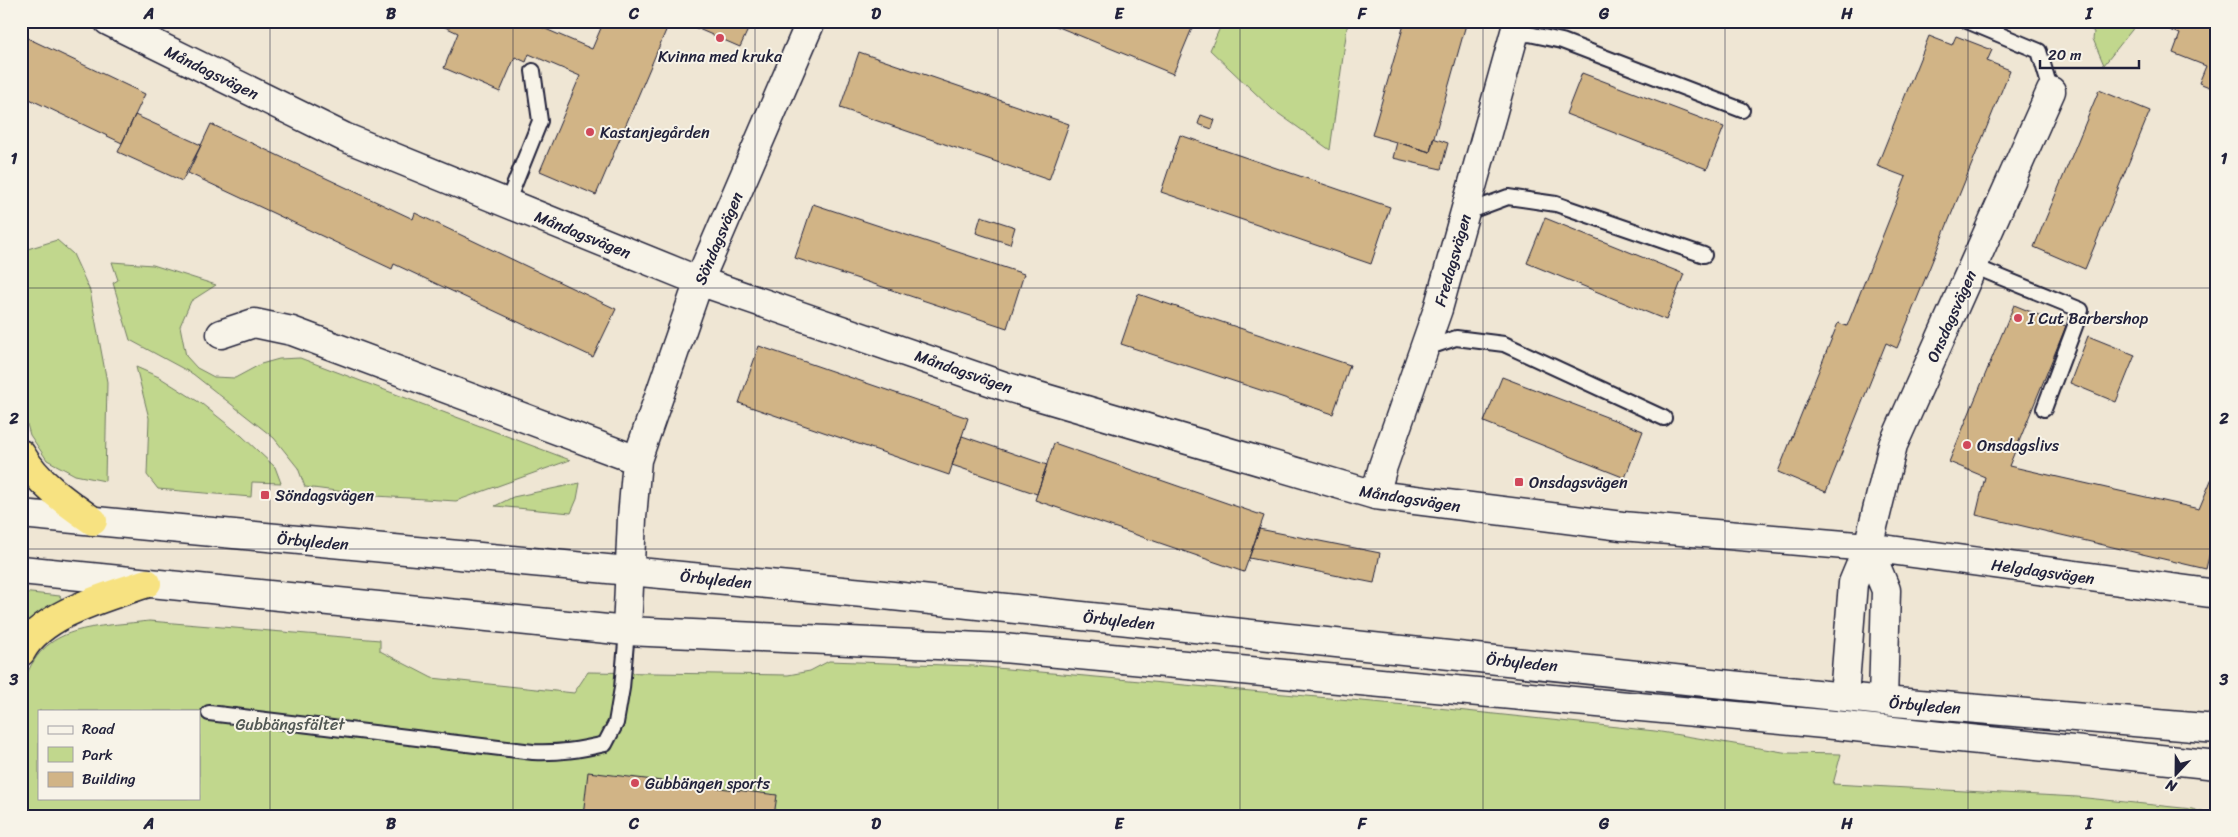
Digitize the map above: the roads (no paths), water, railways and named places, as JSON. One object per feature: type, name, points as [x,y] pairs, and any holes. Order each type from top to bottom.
[{"type":"highway","points":[[21,454],[29,468],[54,493],[92,521]]},
{"type":"highway","points":[[21,652],[41,628],[57,619],[86,604],[147,583]]},
{"type":"street","name":"Måndagsvägen","points":[[108,21],[152,31],[344,137],[699,281],[1004,386],[1375,496],[1622,526],[1868,548]]},
{"type":"street","name":"Söndagsvägen","points":[[627,631],[632,518],[637,460],[699,281],[811,21]]},
{"type":"street","name":"Fredagsvägen","points":[[1375,496],[1383,466],[1438,309],[1517,28]]},
{"type":"street","name":"Onsdagsvägen","points":[[1844,696],[1853,583],[1868,548],[1893,446],[2051,91]]},
{"type":"street","points":[[221,334],[254,323],[292,331],[637,460]]},
{"type":"street","name":"Örbyleden","points":[[21,514],[630,570],[962,603],[1883,701],[2217,729]]},
{"type":"street","name":"Helgdagsvägen","points":[[1868,548],[2217,594]]},
{"type":"street","points":[[1868,548],[1886,590],[1883,701]]},
{"type":"street","name":"Örbyleden","points":[[21,570],[627,631],[1003,648],[1845,726],[2217,765]]},
{"type":"lane","points":[[1967,21],[2039,51],[2051,91]]},
{"type":"lane","points":[[1517,28],[1529,34],[1562,41],[1742,110]]},
{"type":"lane","points":[[507,203],[540,121],[533,70]]},
{"type":"lane","points":[[1465,213],[1508,197],[1556,204],[1704,255]]},
{"type":"lane","points":[[1973,266],[2081,310],[2044,408]]},
{"type":"lane","points":[[1424,348],[1456,338],[1504,344],[1664,418]]},
{"type":"lane","points":[[209,714],[533,752],[562,753],[583,749],[605,744],[616,722],[622,688],[627,631]]},
{"type":"place","name":"Kvinna med kruka","points":[[720,38]]},
{"type":"place","name":"Kastanjegården","points":[[590,132]]},
{"type":"place","name":"I Cut Barbershop","points":[[2018,318]]},
{"type":"place","name":"Onsdagslivs","points":[[1967,445]]},
{"type":"place","name":"Onsdagsvägen","points":[[1519,482]]},
{"type":"place","name":"Söndagsvägen","points":[[265,495]]},
{"type":"place","name":"Gubbängen sports","points":[[635,783]]},
{"type":"park label","name":"Gubbängsfältet","points":[[290,724]]}]
